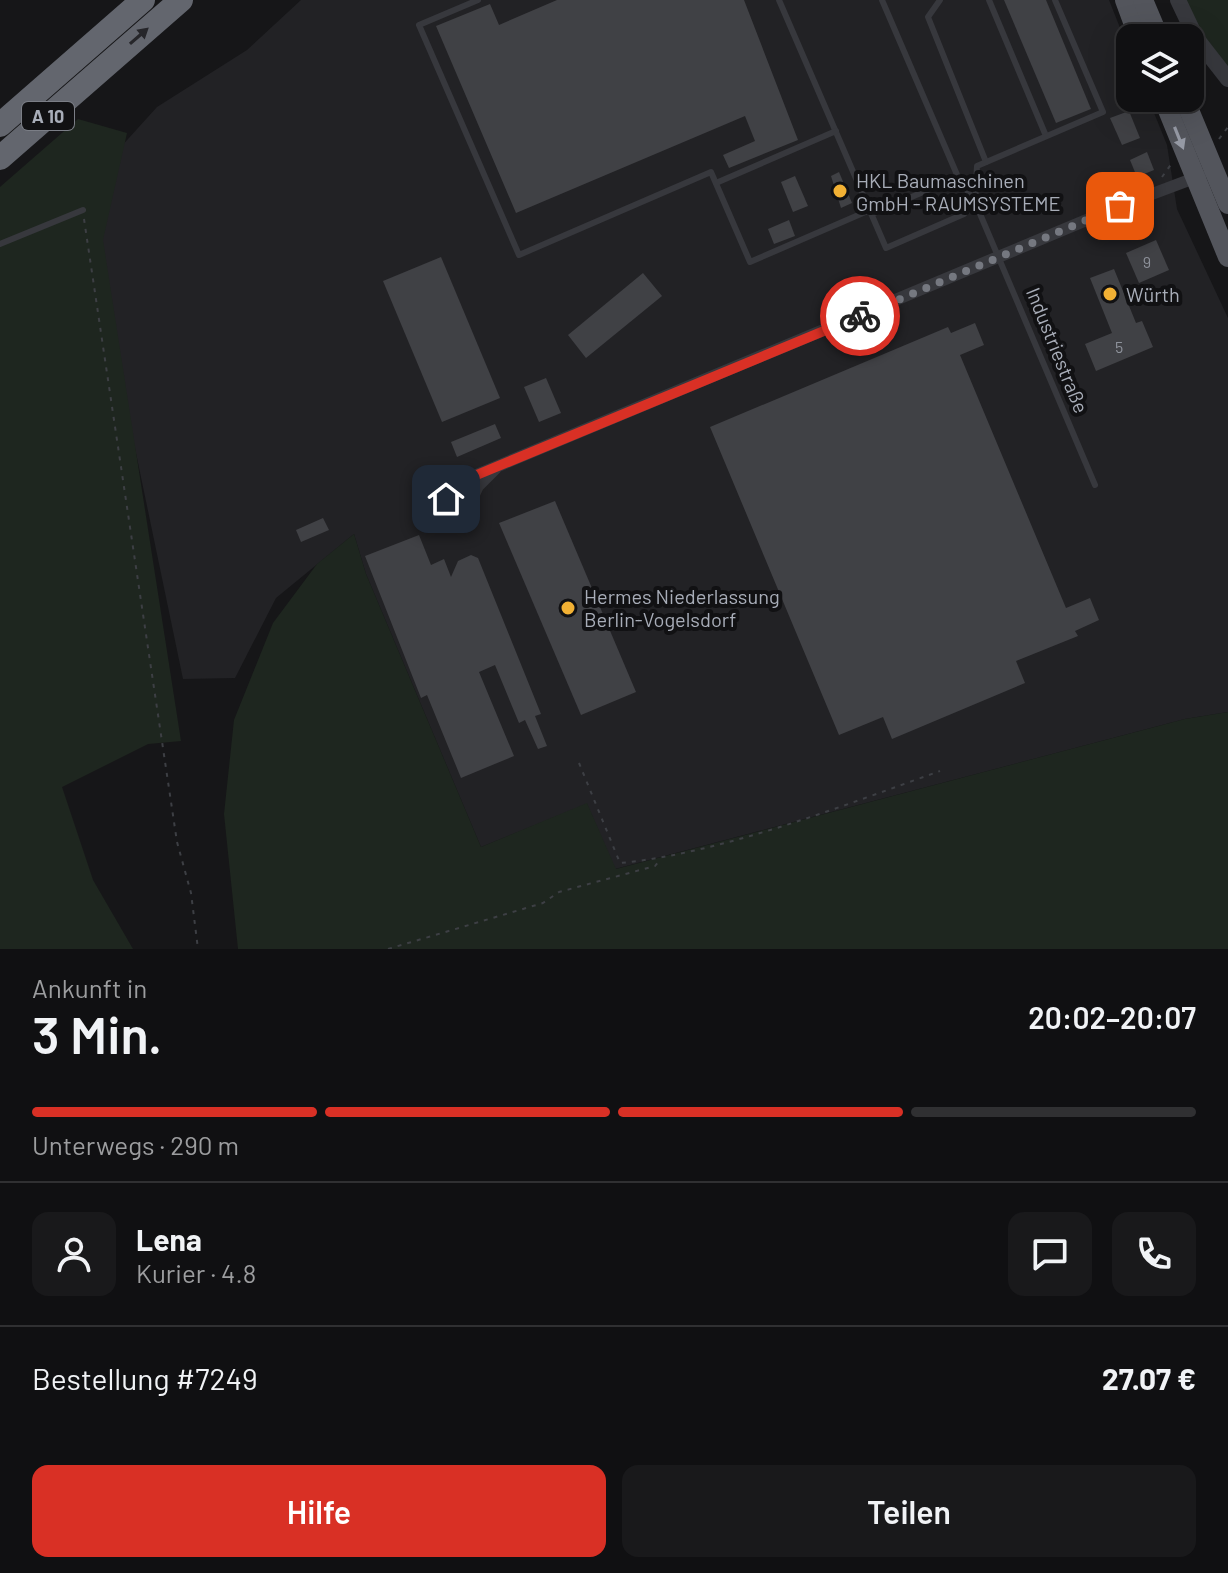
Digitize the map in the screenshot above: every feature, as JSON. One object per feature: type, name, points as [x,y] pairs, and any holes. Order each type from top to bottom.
[{"type":"highway","name":"A 10","points":[[0,125],[143,0]]},
{"type":"highway","name":"A 10","points":[[0,158],[181,0]]},
{"type":"main road","points":[[1125,0],[1134,24]]},
{"type":"main road","points":[[1143,0],[1153,24]]},
{"type":"main road","points":[[1172,112],[1212,172],[1228,257]]},
{"type":"main road","points":[[1189,112],[1228,204]]},
{"type":"street","points":[[1178,0],[1196,38],[1228,79]]},
{"type":"street","points":[[496,468],[1212,172]]},
{"type":"lane","points":[[478,0],[419,25],[519,255],[711,172],[750,262],[958,177]]},
{"type":"lane","points":[[780,0],[886,248],[964,214]]},
{"type":"lane","name":"Industriestraße","points":[[882,0],[958,177],[981,215],[1095,485]]},
{"type":"lane","points":[[940,0],[928,17],[986,162]]},
{"type":"lane","points":[[989,0],[1046,136]]},
{"type":"lane","points":[[975,202],[977,166],[1103,112],[1055,0]]},
{"type":"lane","points":[[716,183],[836,131]]},
{"type":"lane","points":[[0,244],[83,210]]},
{"type":"path","points":[[1215,144],[1228,127]]},
{"type":"path","points":[[1171,167],[1173,161]]},
{"type":"path","points":[[83,210],[177,842],[191,893],[198,949]]},
{"type":"path","points":[[579,763],[620,863],[661,859],[830,810],[940,771]]},
{"type":"path","points":[[388,949],[543,903],[559,892],[655,866],[661,859]]},
{"type":"shaded area","points":[[301,0],[1109,0],[1119,24],[1116,24],[1116,112],[1154,112],[1167,145],[1177,209],[1228,318],[1228,712],[1185,719],[615,869],[587,804],[481,847],[366,574],[354,534],[276,598],[235,678],[183,679],[95,256],[109,160],[157,107],[247,50]]},
{"type":"shaded area","points":[[1182,0],[1228,0],[1228,72],[1204,39],[1204,24],[1196,24]]},
{"type":"shaded area","points":[[78,119],[127,133],[103,240],[181,741],[148,744],[62,787],[93,880],[133,949],[0,949],[0,187]]},
{"type":"shaded area","points":[[354,534],[366,574],[481,847],[587,803],[616,869],[1185,719],[1228,712],[1228,949],[238,949],[224,814],[234,720],[273,623],[317,564]]},
{"type":"building","points":[[557,0],[744,0],[798,140],[729,168],[723,155],[755,141],[745,116],[516,213],[436,26],[490,4],[499,25]]},
{"type":"building","points":[[1004,0],[1046,0],[1091,109],[1056,123]]},
{"type":"building","points":[[1129,112],[1140,138],[1122,145],[1110,118]]},
{"type":"building","points":[[1147,152],[1154,170],[1137,177],[1130,160]]},
{"type":"building","name":"HKL Baumaschinen GmbH - RAUMSYSTEME","points":[[839,172],[852,203],[841,208],[831,176]]},
{"type":"building","points":[[795,176],[808,206],[793,212],[781,182]]},
{"type":"building","points":[[789,220],[795,236],[774,244],[768,229]]},
{"type":"building","points":[[1156,240],[1169,270],[1139,283],[1126,253]]},
{"type":"building","points":[[441,257],[500,398],[442,422],[383,281]]},
{"type":"building","points":[[1114,269],[1136,323],[1142,321],[1153,347],[1096,371],[1085,344],[1112,333],[1090,278]]},
{"type":"building","points":[[643,273],[662,296],[586,358],[568,335]]},
{"type":"building","points":[[975,323],[984,345],[960,355],[1066,608],[1090,598],[1099,620],[1075,631],[1078,636],[1016,661],[1025,683],[892,739],[883,717],[839,735],[710,427],[948,327],[951,333]]},
{"type":"building","points":[[546,378],[561,413],[539,422],[524,387]]},
{"type":"building","points":[[495,424],[501,438],[457,457],[451,442]]},
{"type":"building","name":"Hermes Niederlassung Berlin-Vogelsdorf","points":[[555,501],[636,692],[581,715],[499,523]]},
{"type":"building","points":[[323,518],[329,530],[301,542],[296,530]]},
{"type":"building","points":[[419,535],[431,565],[444,559],[451,577],[458,561],[471,555],[478,558],[541,714],[535,716],[547,746],[538,749],[525,720],[519,723],[495,665],[479,672],[514,756],[461,778],[427,695],[421,698],[365,556]]},
{"type":"way so far","points":[[860,316],[1120,206]]},
{"type":"place","name":"HKL Baumaschinen GmbH - RAUMSYSTEME","points":[[840,191]]},
{"type":"place","name":"Würth","points":[[1110,294]]},
{"type":"place","name":"Hermes Niederlassung Berlin-Vogelsdorf","points":[[568,608]]},
{"type":"route","points":[[446,499],[449,489],[467,479],[860,316]]}]
